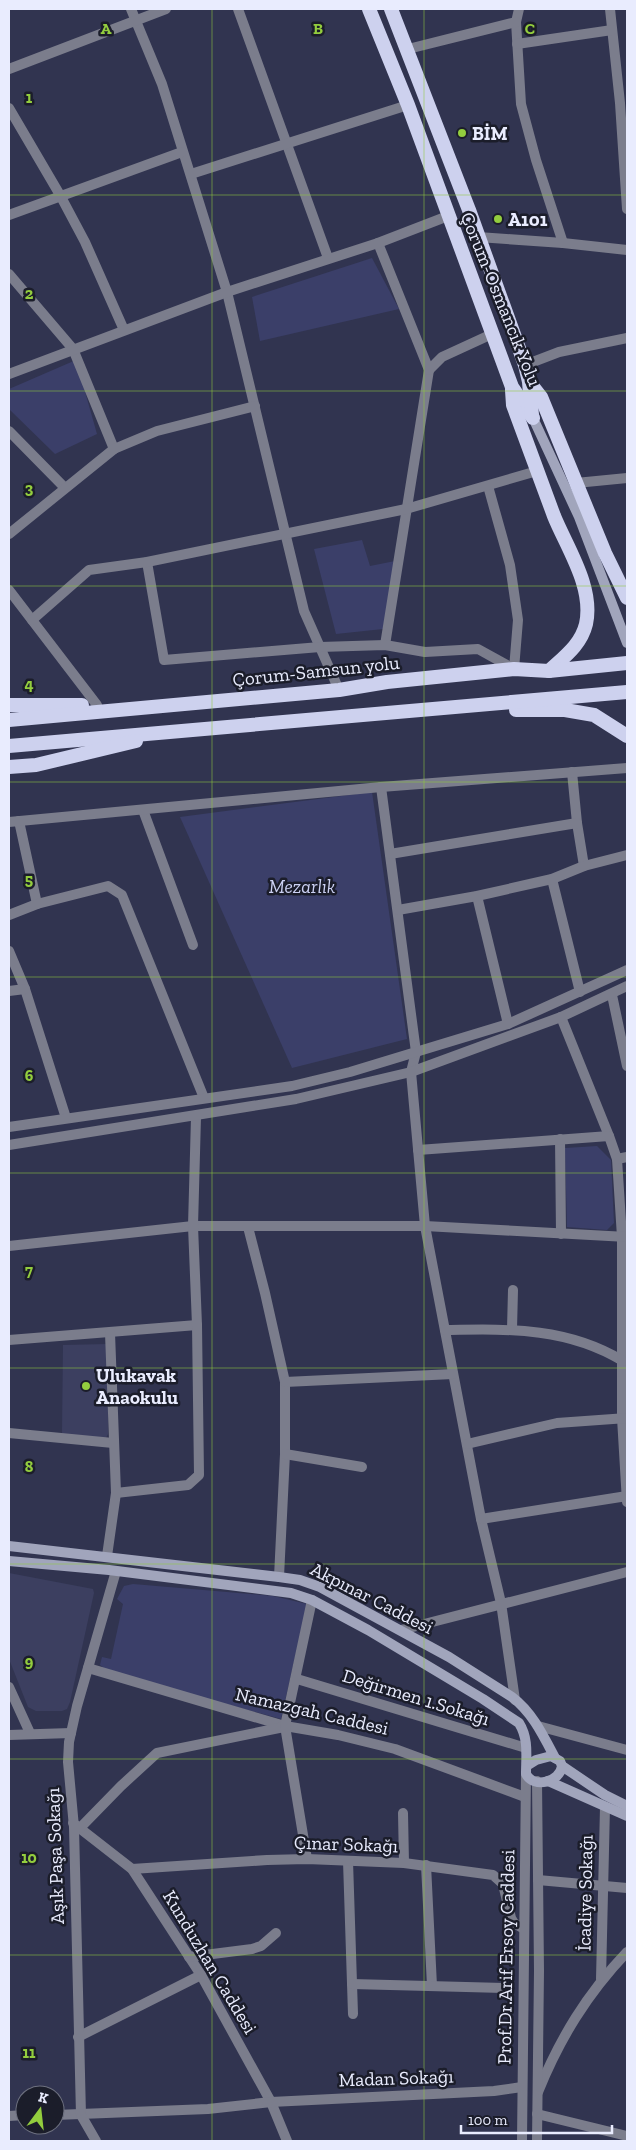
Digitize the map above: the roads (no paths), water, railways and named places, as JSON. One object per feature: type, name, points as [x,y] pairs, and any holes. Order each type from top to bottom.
[{"type":"highway","name":"Çorum-Osmancık Yolu","points":[[369,9],[408,106],[512,387],[533,418]]},
{"type":"highway","name":"Çorum-Osmancık Yolu","points":[[392,9],[525,365],[533,418]]},
{"type":"highway","points":[[529,382],[541,398],[605,553],[627,598]]},
{"type":"highway","points":[[512,387],[513,405],[537,472],[578,573],[587,613],[581,638],[572,650],[549,671]]},
{"type":"highway","name":"Çorum-Samsun yolu","points":[[9,720],[339,690],[387,682],[514,669],[549,671],[627,663]]},
{"type":"highway","points":[[9,746],[186,729],[433,710],[627,692]]},
{"type":"highway","points":[[9,705],[175,704]]},
{"type":"highway","points":[[433,710],[565,710],[594,715],[627,736]]},
{"type":"highway","points":[[9,767],[36,765],[186,729]]},
{"type":"main road","points":[[533,418],[580,517],[627,643]]},
{"type":"main road","name":"Akpınar Caddesi","points":[[9,1546],[279,1577],[300,1580],[320,1587],[401,1630],[486,1680],[515,1700],[538,1726],[555,1758]]},
{"type":"main road","name":"Akpınar Caddesi","points":[[9,1561],[265,1588],[291,1593],[312,1600],[368,1630],[519,1723],[525,1732],[527,1770]]},
{"type":"main road","points":[[562,1766],[560,1774],[548,1781],[537,1782],[531,1780],[527,1770],[544,1757],[555,1758],[562,1766],[605,1796],[627,1806]]},
{"type":"main road","points":[[548,1781],[627,1816]]},
{"type":"street","points":[[131,9],[162,84],[227,292],[304,611],[339,690]]},
{"type":"street","points":[[9,69],[166,9]]},
{"type":"street","points":[[238,9],[328,258]]},
{"type":"street","points":[[519,9],[516,22],[521,104],[536,160],[563,242]]},
{"type":"street","points":[[610,9],[624,103],[627,209]]},
{"type":"street","points":[[408,49],[516,22]]},
{"type":"street","points":[[517,44],[612,30]]},
{"type":"street","points":[[191,174],[408,106]]},
{"type":"street","points":[[9,108],[60,195],[84,242],[124,330]]},
{"type":"street","points":[[9,216],[60,195],[182,152]]},
{"type":"street","points":[[9,374],[227,292],[378,243],[448,216]]},
{"type":"street","points":[[478,237],[563,242],[627,250]]},
{"type":"street","points":[[378,243],[429,370],[385,645]]},
{"type":"street","points":[[9,274],[73,350],[114,449]]},
{"type":"street","points":[[429,370],[442,357],[492,334]]},
{"type":"street","points":[[525,365],[559,352],[627,338]]},
{"type":"street","points":[[9,534],[114,449],[156,431],[255,406]]},
{"type":"street","points":[[9,431],[65,488]]},
{"type":"street","points":[[32,620],[89,570],[147,562],[406,509],[537,472]]},
{"type":"street","points":[[576,483],[627,478]]},
{"type":"street","points":[[147,562],[164,660],[320,647],[385,645],[426,652],[478,649],[514,669],[517,611],[510,565],[488,486]]},
{"type":"street","points":[[9,590],[97,705]]},
{"type":"street","points":[[37,904],[14,822],[381,788],[627,768]]},
{"type":"street","points":[[572,772],[577,824],[584,866]]},
{"type":"street","points":[[381,788],[416,1052],[411,1072],[425,1226],[481,1519],[501,1604],[515,1700]]},
{"type":"street","points":[[143,810],[193,945]]},
{"type":"street","points":[[390,854],[577,824]]},
{"type":"street","points":[[398,910],[477,896],[552,879],[584,866],[627,855]]},
{"type":"street","points":[[552,879],[580,992]]},
{"type":"street","points":[[9,915],[37,904],[108,886],[122,895],[204,1098]]},
{"type":"street","points":[[477,896],[508,1024]]},
{"type":"street","points":[[9,951],[25,989],[66,1118]]},
{"type":"street","points":[[9,1127],[292,1086],[350,1072],[508,1024],[627,970]]},
{"type":"street","points":[[9,1145],[196,1117],[296,1099],[411,1072],[561,1017],[612,995],[627,986]]},
{"type":"street","points":[[9,992],[25,989]]},
{"type":"street","points":[[612,995],[627,1066]]},
{"type":"street","points":[[561,1017],[610,1136],[622,1158],[627,1502]]},
{"type":"street","points":[[116,1493],[188,1485],[199,1475],[197,1325],[192,1226],[196,1117]]},
{"type":"street","points":[[418,1150],[610,1136]]},
{"type":"street","points":[[560,1139],[561,1234]]},
{"type":"street","points":[[9,1246],[192,1226],[425,1226],[624,1237]]},
{"type":"street","points":[[248,1227],[285,1382],[285,1454],[279,1577]]},
{"type":"street","points":[[512,1329],[513,1290]]},
{"type":"street","points":[[9,1340],[197,1325]]},
{"type":"street","points":[[445,1330],[512,1329],[556,1334],[607,1351],[624,1354]]},
{"type":"street","points":[[107,1556],[116,1493],[110,1333]]},
{"type":"street","points":[[285,1382],[453,1374]]},
{"type":"street","points":[[467,1444],[557,1423],[625,1418]]},
{"type":"street","points":[[9,1434],[114,1443]]},
{"type":"street","points":[[285,1454],[362,1467]]},
{"type":"street","points":[[481,1519],[627,1496]]},
{"type":"street","name":"Aşık Paşa Sokağı","points":[[81,2115],[82,2087],[78,2037],[77,1826],[68,1762],[71,1733],[116,1571]]},
{"type":"street","points":[[401,1630],[627,1572]]},
{"type":"street","points":[[307,1859],[285,1726],[312,1600]]},
{"type":"street","name":"Namazgah Caddesi","points":[[88,1668],[285,1726],[338,1735],[395,1749],[525,1797]]},
{"type":"street","name":"Değirmen 1.Sokağı","points":[[296,1679],[526,1748]]},
{"type":"street","points":[[9,1687],[30,1733]]},
{"type":"street","points":[[77,1826],[157,1753],[285,1726]]},
{"type":"street","points":[[538,1726],[627,1750]]},
{"type":"street","points":[[9,1735],[71,1733]]},
{"type":"street","name":"Prof.Dr.Arif Ersoy Caddesi","points":[[522,2141],[525,1797],[527,1770]]},
{"type":"street","name":"Prof.Dr.Arif Ersoy Caddesi","points":[[537,1782],[537,2141]]},
{"type":"street","name":"İcadiye Sokağı","points":[[601,1979],[605,1807]]},
{"type":"street","points":[[403,1813],[404,1863]]},
{"type":"street","name":"Kunduzhan Caddesi","points":[[77,1826],[132,1869],[201,1975],[270,2102],[287,2141]]},
{"type":"street","name":"Çınar Sokağı","points":[[132,1869],[307,1859],[404,1863],[493,1875],[502,1884],[511,1918],[514,1923],[524,1929]]},
{"type":"street","points":[[348,1861],[353,2014]]},
{"type":"street","points":[[426,1865],[432,1986]]},
{"type":"street","points":[[538,1880],[627,1888]]},
{"type":"street","points":[[189,1957],[252,1949],[261,1946],[276,1933]]},
{"type":"street","points":[[538,2093],[561,2041],[601,1979],[627,1952]]},
{"type":"street","points":[[78,2037],[201,1975]]},
{"type":"street","points":[[352,1984],[504,1988]]},
{"type":"street","name":"Madan Sokağı","points":[[65,2115],[208,2109],[270,2102],[522,2088]]},
{"type":"street","points":[[537,2114],[627,2136]]},
{"type":"street","points":[[81,2115],[96,2141]]},
{"type":"place","name":"BİM","points":[[462,133]]},
{"type":"place","name":"A101","points":[[498,219]]},
{"type":"place","name":"Ulukavak Anaokulu","points":[[86,1386]]},
{"type":"park label","name":"Mezarlık","points":[[302,886]]}]
